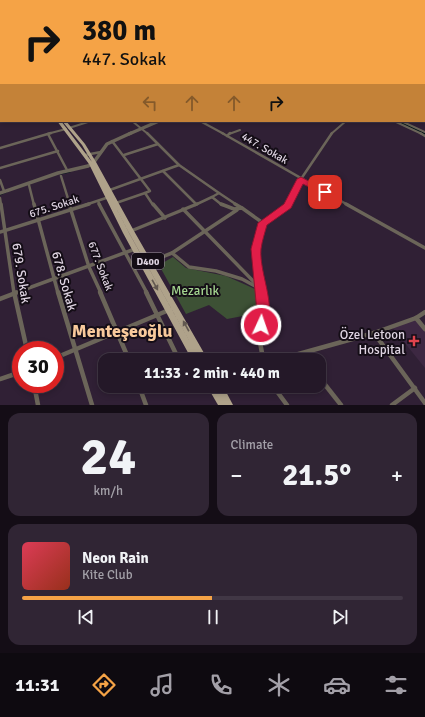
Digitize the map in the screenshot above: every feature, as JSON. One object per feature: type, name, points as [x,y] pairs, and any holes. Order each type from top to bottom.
[{"type":"main road","name":"D400","points":[[60,122],[67,128],[93,163],[192,353]]},
{"type":"main road","name":"D400","points":[[64,122],[67,128]]},
{"type":"main road","name":"D400","points":[[109,194],[116,203],[138,248],[149,262],[200,353]]},
{"type":"main road","points":[[216,393],[222,405]]},
{"type":"main road","points":[[223,393],[229,405]]},
{"type":"street","points":[[0,148],[88,122]]},
{"type":"street","points":[[133,122],[142,128],[179,165],[263,223]]},
{"type":"street","points":[[0,180],[2,192],[68,170],[88,166],[93,163],[107,144],[157,122]]},
{"type":"street","name":"447. Sokak","points":[[202,122],[425,248]]},
{"type":"street","points":[[262,353],[260,337],[263,312],[256,249],[263,223],[288,206],[301,179],[329,136],[345,122]]},
{"type":"street","points":[[396,122],[425,136]]},
{"type":"street","points":[[403,122],[425,132]]},
{"type":"street","points":[[227,136],[240,130]]},
{"type":"street","points":[[48,134],[68,170]]},
{"type":"street","points":[[112,141],[150,191],[116,203]]},
{"type":"street","points":[[124,155],[158,144]]},
{"type":"street","points":[[0,168],[58,151]]},
{"type":"street","points":[[88,155],[101,152]]},
{"type":"street","name":"675. Sokak","points":[[0,232],[71,211],[98,201],[109,194],[141,179],[179,165]]},
{"type":"street","points":[[163,171],[196,204]]},
{"type":"street","name":"677. Sokak","points":[[61,176],[89,267],[126,353]]},
{"type":"street","name":"678. Sokak","points":[[29,185],[54,280],[92,405]]},
{"type":"street","points":[[145,193],[165,218]]},
{"type":"street","points":[[131,231],[165,218],[220,193]]},
{"type":"street","points":[[212,197],[230,210],[237,210]]},
{"type":"street","name":"679. Sokak","points":[[0,198],[14,294],[25,341]]},
{"type":"street","points":[[98,201],[158,315],[175,353]]},
{"type":"street","points":[[149,262],[172,253],[207,232],[242,208]]},
{"type":"street","points":[[184,209],[260,289]]},
{"type":"street","points":[[0,299],[138,248]]},
{"type":"street","points":[[172,253],[190,267],[216,271],[242,279],[260,289]]},
{"type":"street","points":[[64,354],[169,310]]},
{"type":"street","points":[[305,353],[374,333],[416,318],[423,313],[425,319]]},
{"type":"street","points":[[416,318],[425,329]]},
{"type":"street","points":[[374,333],[425,403]]},
{"type":"street","points":[[0,379],[12,375]]},
{"type":"street","points":[[326,386],[341,405]]},
{"type":"street","points":[[392,405],[415,388]]},
{"type":"street","points":[[36,393],[38,405]]},
{"type":"street","points":[[142,393],[146,405]]},
{"type":"street","points":[[278,393],[287,405]]},
{"type":"shaded area","name":"Özel Letoon Hospital","points":[[416,318],[425,329],[425,368],[392,327]]},
{"type":"green space","name":"Mezarlık","points":[[173,257],[186,268],[226,276],[255,289],[258,297],[258,313],[227,319],[209,305],[186,314],[159,265]]},
{"type":"waterway","points":[[399,122],[425,134]]},
{"type":"waterway","points":[[61,174],[70,172]]},
{"type":"waterway","points":[[0,195],[7,192]]},
{"type":"place","name":"Özel Letoon Hospital","points":[[414,341]]},
{"type":"district","name":"Menteşeoğlu","points":[[122,331]]},
{"type":"route","points":[[261,325],[263,312],[256,249],[263,223],[288,206],[301,179],[325,192]]}]
